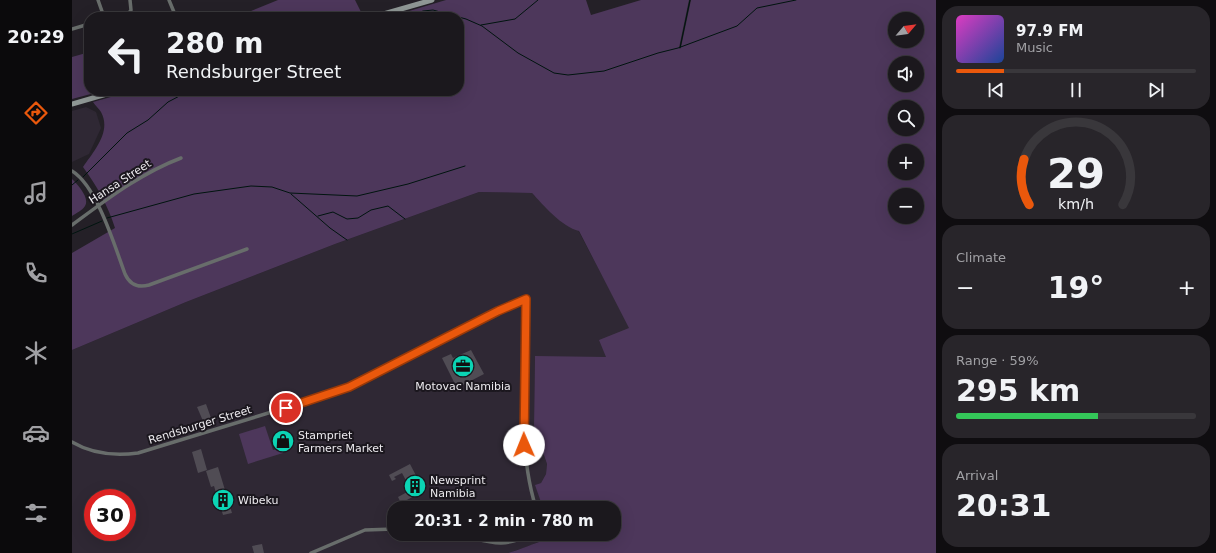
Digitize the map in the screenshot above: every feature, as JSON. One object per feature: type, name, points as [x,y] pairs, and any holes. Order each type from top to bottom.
[{"type":"main road","points":[[390,12],[432,0]]},
{"type":"main road","points":[[72,104],[100,96]]},
{"type":"street","points":[[98,0],[102,12]]},
{"type":"street","points":[[130,0],[131,10],[130,12]]},
{"type":"street","points":[[169,0],[174,12]]},
{"type":"street","points":[[72,30],[84,26]]},
{"type":"street","name":"Hansa Street","points":[[72,225],[98,206],[154,170],[181,158]]},
{"type":"street","points":[[72,171],[83,182],[98,206],[124,274],[130,282],[138,286],[149,285],[247,249]]},
{"type":"street","name":"Rendsburger Street","points":[[72,442],[82,448],[102,453],[138,453],[324,396],[349,387],[498,311],[526,299],[524,445],[529,484],[534,501]]},
{"type":"street","points":[[311,553],[365,530],[387,529]]},
{"type":"street","points":[[488,541],[501,544],[516,541]]},
{"type":"shaded area","points":[[278,0],[355,0],[361,12],[248,12]]},
{"type":"shaded area","points":[[446,0],[586,0],[591,15],[641,0],[689,0],[679,48],[681,47],[691,0],[936,0],[936,553],[508,553],[543,541],[621,541],[621,501],[541,501],[535,485],[541,483],[546,474],[547,464],[534,426],[535,356],[606,357],[599,340],[629,328],[579,231],[566,225],[547,209],[532,193],[479,192],[335,244],[186,302],[72,350],[72,253],[115,228],[102,196],[83,167],[96,148],[103,134],[104,119],[101,112],[93,102],[114,96],[464,96],[464,12],[406,12]]},
{"type":"shaded area","points":[[84,54],[84,96],[72,99],[72,57]]},
{"type":"shaded area","points":[[86,107],[96,112],[101,128],[89,154],[72,162],[72,111]]},
{"type":"shaded area","points":[[72,179],[83,192],[86,203],[82,209],[72,216]]},
{"type":"shaded area","points":[[479,192],[532,193],[552,214],[578,230],[630,328],[606,357],[535,357],[534,426],[547,464],[546,474],[541,483],[536,485],[541,501],[387,501],[387,541],[540,541],[532,545],[508,553],[72,553],[72,350],[186,302],[335,244]]},
{"type":"shaded area","points":[[265,426],[273,450],[281,448],[283,453],[248,464],[239,434]]},
{"type":"building","name":"Motovac Namibia","points":[[471,350],[484,374],[457,388],[442,358],[451,354],[453,358]]},
{"type":"building","points":[[206,404],[211,418],[203,421],[197,407]]},
{"type":"building","points":[[201,449],[207,470],[198,473],[192,452]]},
{"type":"building","name":"Newsprint Namibia","points":[[410,464],[424,491],[405,501],[400,501],[398,497],[411,490],[402,473],[394,477],[396,479],[392,481],[389,475]]},
{"type":"building","name":"Wibeku","points":[[218,467],[232,513],[223,515],[214,486],[211,487],[206,471]]},
{"type":"building","points":[[262,544],[264,553],[254,553],[252,546]]},
{"type":"waterway","points":[[481,25],[515,19],[538,0]]},
{"type":"waterway","points":[[680,48],[690,0]]},
{"type":"waterway","points":[[464,18],[482,26],[518,53],[554,73],[568,75],[604,71],[678,48],[737,26],[757,8],[796,0]]},
{"type":"waterway","points":[[420,12],[433,10],[440,12]]},
{"type":"waterway","points":[[83,177],[127,133],[148,120],[168,102],[179,96]]},
{"type":"waterway","points":[[107,218],[194,194],[251,186],[272,187],[290,193],[357,196],[408,184],[465,166]]},
{"type":"waterway","points":[[72,185],[78,180]]},
{"type":"waterway","points":[[291,194],[330,228],[347,240]]},
{"type":"waterway","points":[[318,216],[333,212],[347,219],[358,218],[371,210],[388,206],[405,219]]},
{"type":"waterway","points":[[72,234],[102,221]]},
{"type":"place","name":"Motovac Namibia","points":[[463,366]]},
{"type":"place","name":"Stampriet Farmers Market","points":[[283,441]]},
{"type":"place","name":"Newsprint Namibia","points":[[415,486]]},
{"type":"place","name":"Wibeku","points":[[223,500]]},
{"type":"route","points":[[286,408],[338,392],[498,311],[526,299],[524,445]]}]
